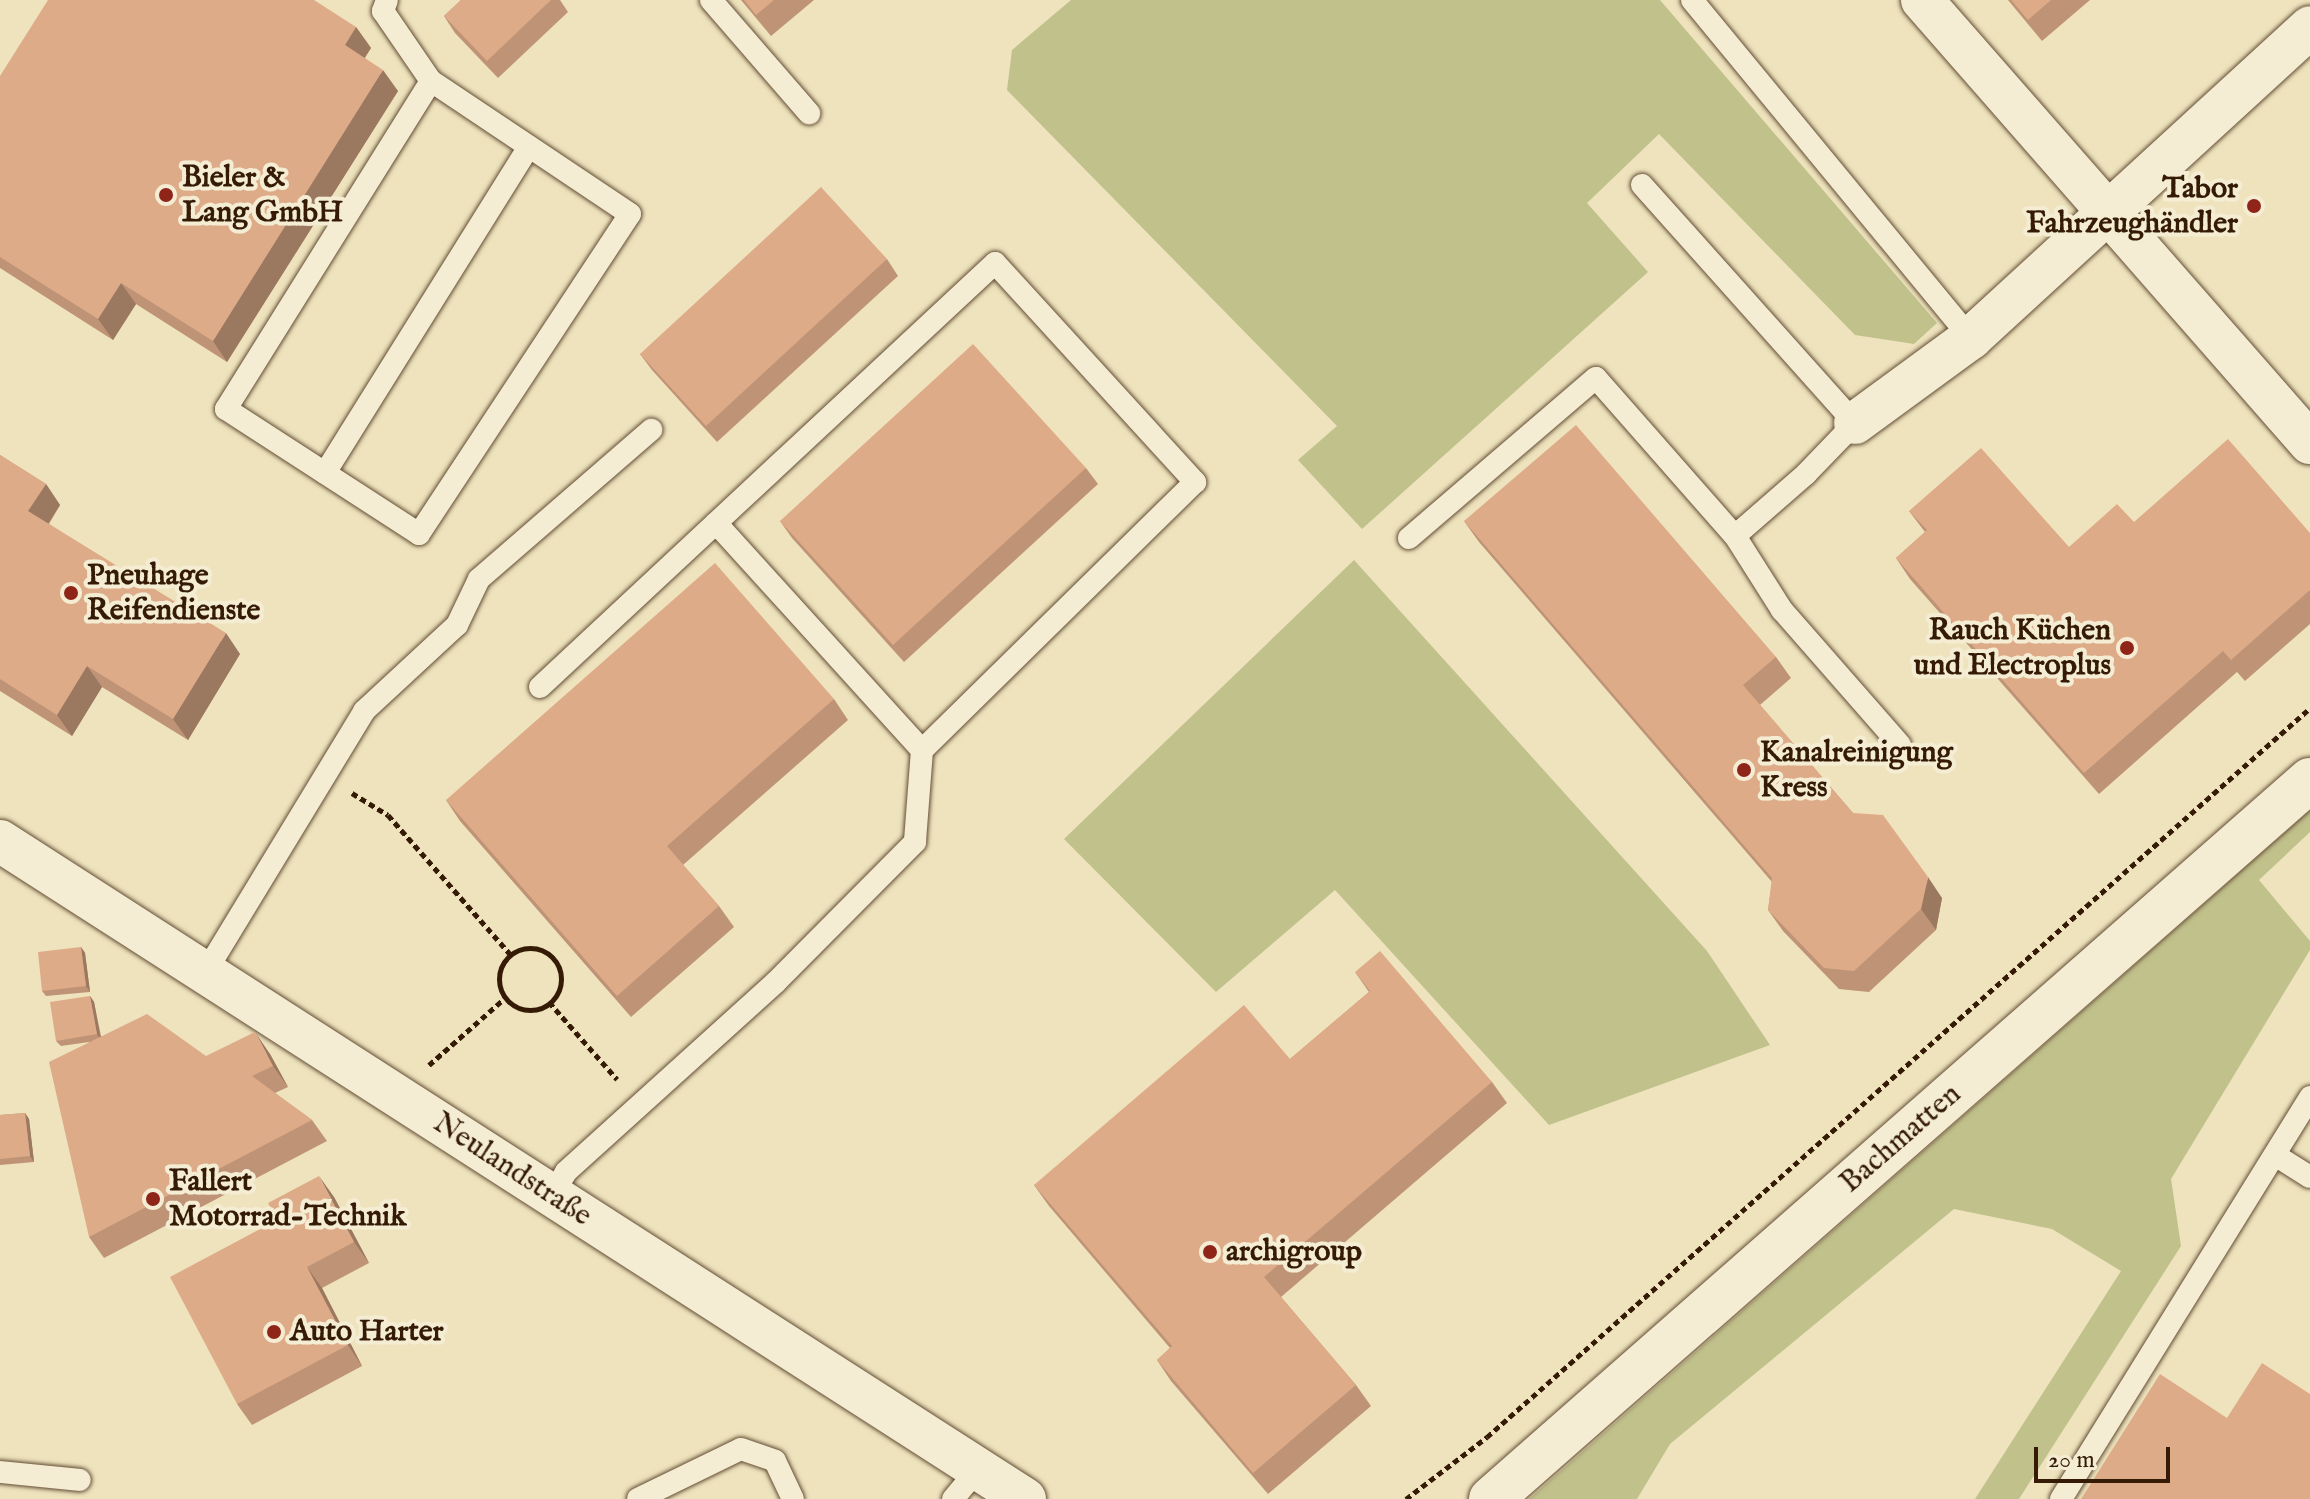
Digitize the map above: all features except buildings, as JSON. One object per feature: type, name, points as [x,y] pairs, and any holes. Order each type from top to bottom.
[{"type":"street","points":[[1922,0],[2310,443]]},
{"type":"street","points":[[1855,423],[1971,338],[2106,210],[2310,27]]},
{"type":"street","name":"Bachmatten","points":[[1491,1499],[2310,780]]},
{"type":"street","name":"Neulandstraße","points":[[0,841],[552,1195],[966,1484],[1025,1499]]},
{"type":"lane","points":[[711,0],[809,113]]},
{"type":"lane","points":[[1692,0],[1971,338]]},
{"type":"lane","points":[[378,4],[431,81],[630,214],[419,534],[226,409],[431,81]]},
{"type":"lane","points":[[325,473],[529,147]]},
{"type":"lane","points":[[1642,185],[1855,423],[1806,474],[1735,536]]},
{"type":"lane","points":[[540,687],[995,263],[1195,482],[922,750],[915,842],[776,982],[566,1172],[552,1195]]},
{"type":"lane","points":[[1409,538],[1596,378],[1735,536],[1782,610],[1900,745]]},
{"type":"lane","points":[[205,973],[364,711],[457,625],[479,579],[651,430]]},
{"type":"lane","points":[[716,523],[922,750]]},
{"type":"lane","points":[[2061,1499],[2310,1097]]},
{"type":"lane","points":[[2275,1155],[2310,1177]]},
{"type":"lane","points":[[638,1499],[741,1449],[775,1461],[793,1499]]},
{"type":"lane","points":[[0,1472],[80,1480]]},
{"type":"path","points":[[1406,1499],[1511,1416],[2310,708]]},
{"type":"path","points":[[324,776],[388,815],[511,955]]},
{"type":"path","points":[[520,948],[545,950],[561,969],[558,994],[539,1010],[514,1007],[498,988],[501,963],[511,955],[520,948]]},
{"type":"path","points":[[417,1076],[506,997]]},
{"type":"path","points":[[549,1002],[640,1105]]},
{"type":"green space","points":[[1071,0],[1660,0],[1937,323],[1914,344],[1855,335],[1659,134],[1587,203],[1648,272],[1362,529],[1298,460],[1337,426],[1007,90],[1012,50]]},
{"type":"green space","points":[[1354,560],[1707,951],[1770,1045],[1549,1125],[1335,890],[1216,992],[1064,839]]},
{"type":"green space","points":[[2310,810],[2310,832],[2259,880],[2310,941],[2310,950],[2171,1179],[2181,1246],[2019,1499],[1975,1499],[2121,1271],[2052,1229],[1954,1209],[1670,1444],[1637,1499],[1529,1499]]},
{"type":"place","name":"Bieler & Lang GmbH","points":[[166,195]]},
{"type":"place","name":"Tabor Fahrzeughändler","points":[[2254,206]]},
{"type":"place","name":"Pneuhage Reifendienste","points":[[71,593]]},
{"type":"place","name":"Rauch Küchen und Electroplus","points":[[2127,648]]},
{"type":"place","name":"Kanalreinigung Kress","points":[[1744,770]]},
{"type":"place","name":"Fallert Motorrad-Technik","points":[[153,1199]]},
{"type":"place","name":"archigroup","points":[[1210,1252]]},
{"type":"place","name":"Auto Harter","points":[[274,1332]]}]
